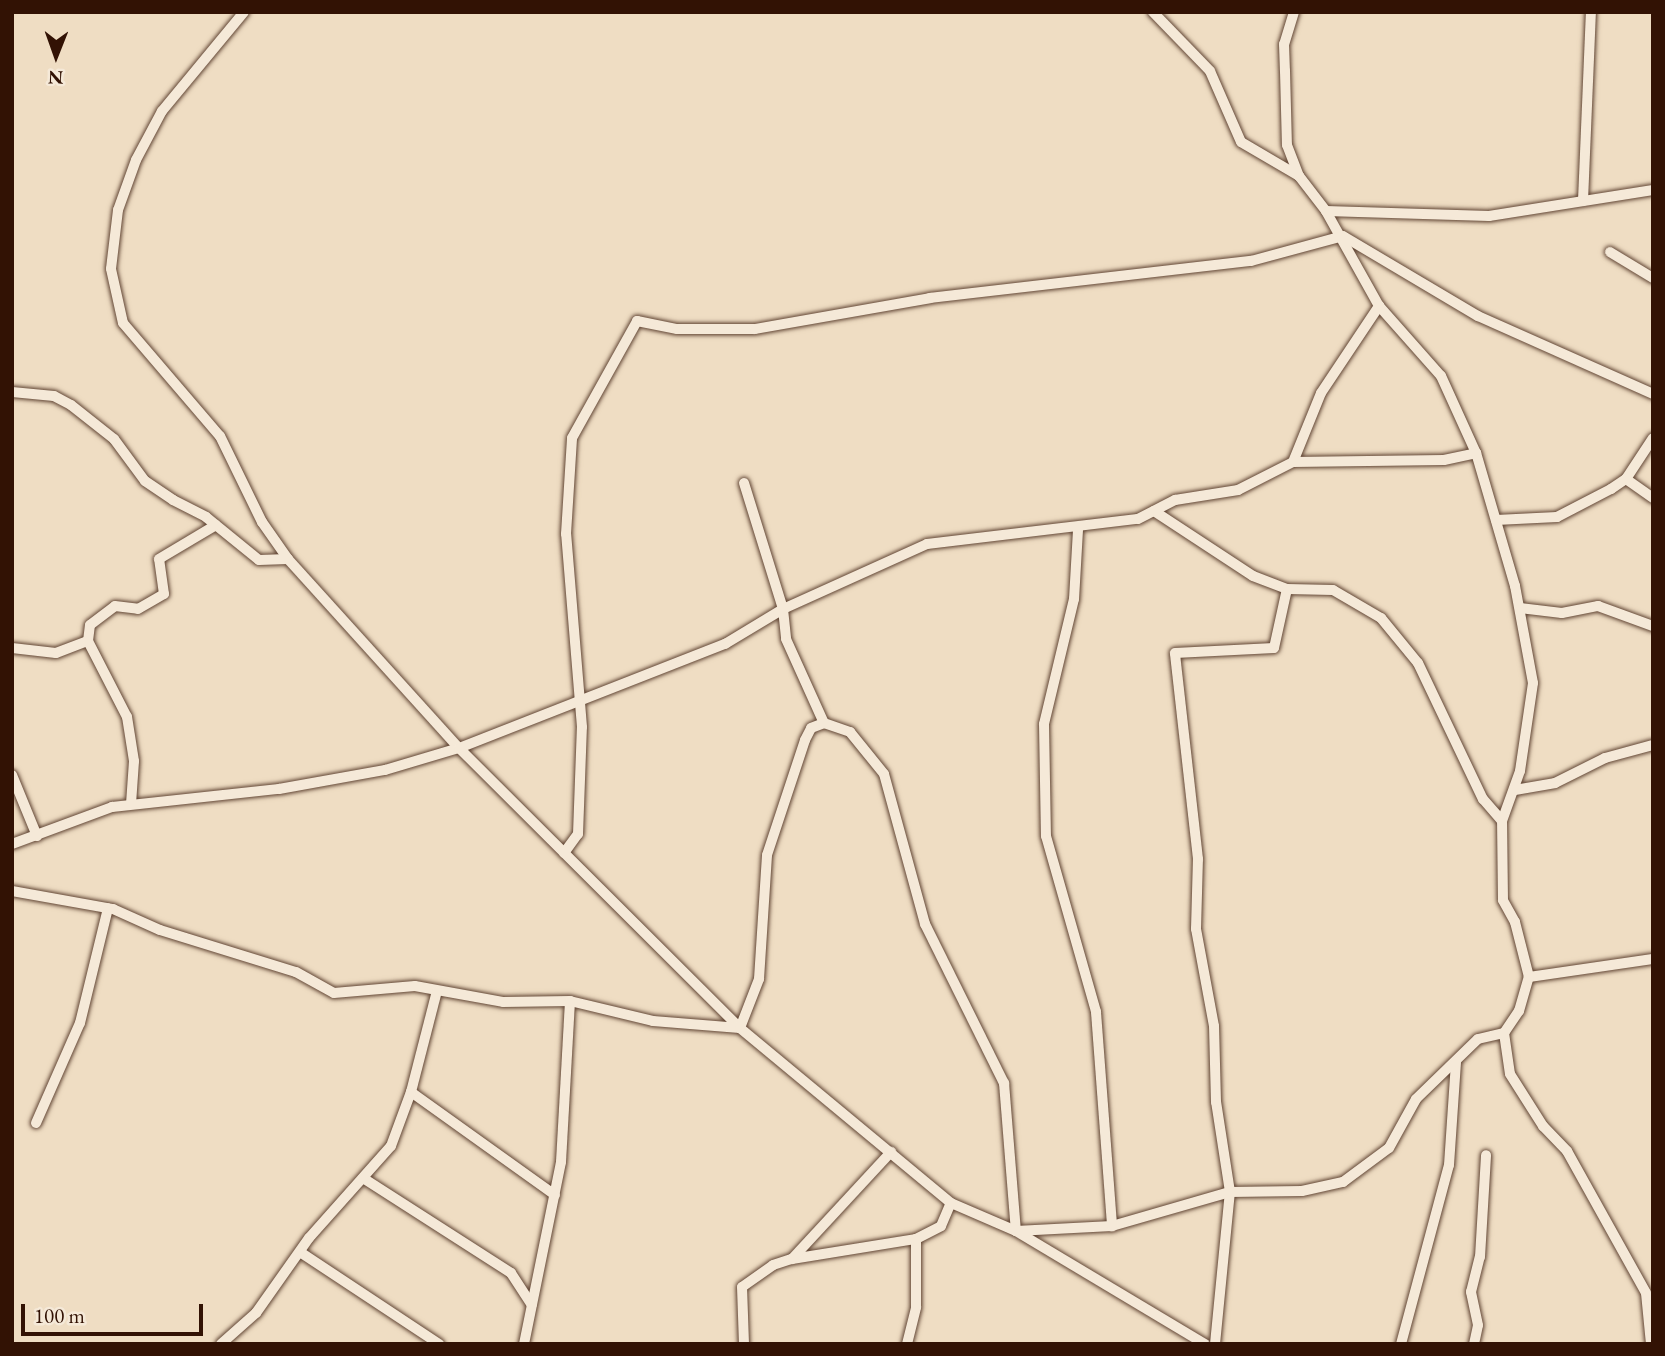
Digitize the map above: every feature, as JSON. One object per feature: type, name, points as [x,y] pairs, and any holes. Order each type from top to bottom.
[{"type":"street","points":[[244,12],[162,111],[136,160],[118,210],[111,269],[122,323],[220,436],[262,522],[288,559],[459,748],[740,1028],[951,1203],[1016,1231],[1205,1344]]},
{"type":"street","points":[[1153,12],[1210,71],[1241,142],[1299,176]]},
{"type":"street","points":[[1294,12],[1284,44],[1287,145],[1299,176],[1343,236],[1379,306],[1441,376],[1476,453],[1520,608],[1533,683],[1515,790],[1502,821],[1503,900],[1515,922],[1529,977],[1519,1011],[1504,1033],[1510,1074],[1543,1126],[1567,1151],[1649,1292],[1651,1344]]},
{"type":"street","points":[[1583,201],[1591,12]]},
{"type":"street","points":[[1326,211],[1455,217],[1653,190]]},
{"type":"street","points":[[564,853],[578,834],[582,698],[566,534],[572,438],[637,321],[677,329],[755,329],[930,298],[1251,261],[1343,236],[1478,316],[1653,394]]},
{"type":"street","points":[[1610,252],[1653,278]]},
{"type":"street","points":[[1293,462],[1321,393],[1379,306]]},
{"type":"street","points":[[12,391],[54,396],[71,405],[114,439],[145,481],[215,524],[260,560],[288,559]]},
{"type":"street","points":[[1496,520],[1557,517],[1626,479],[1653,438]]},
{"type":"street","points":[[12,844],[131,804],[279,789],[385,770],[459,748],[725,644],[783,609],[927,544],[1078,530],[1154,511],[1175,500],[1238,490],[1293,462],[1444,460],[1476,453]]},
{"type":"street","points":[[1626,479],[1653,498]]},
{"type":"street","points":[[744,483],[783,609],[786,639],[824,723]]},
{"type":"street","points":[[1154,511],[1253,576],[1287,589],[1333,590],[1394,631],[1418,663],[1483,799],[1502,821]]},
{"type":"street","points":[[131,804],[134,761],[127,717],[88,641],[90,625],[115,606],[138,609],[164,594],[159,559],[215,524]]},
{"type":"street","points":[[1078,530],[1074,598],[1044,724],[1046,836],[1096,1012],[1112,1226]]},
{"type":"street","points":[[1215,1344],[1230,1192],[1216,1102],[1214,1026],[1196,929],[1198,859],[1175,653],[1274,648],[1287,589]]},
{"type":"street","points":[[1520,608],[1562,613],[1598,606],[1653,626]]},
{"type":"street","points":[[12,648],[57,653],[88,641]]},
{"type":"street","points":[[740,1028],[759,979],[767,855],[805,740],[811,728],[824,723],[850,732],[884,774],[925,925],[1004,1083],[1016,1231]]},
{"type":"street","points":[[1515,790],[1555,783],[1605,758],[1653,745]]},
{"type":"street","points":[[12,775],[37,835]]},
{"type":"street","points":[[12,891],[108,908],[296,972],[334,993],[368,986],[437,991],[503,1002],[570,1001],[653,1021],[740,1028]]},
{"type":"street","points":[[36,1123],[80,1023],[108,908]]},
{"type":"street","points":[[1529,977],[1653,958]]},
{"type":"street","points":[[221,1344],[256,1313],[300,1252],[391,1146],[411,1092],[437,991]]},
{"type":"street","points":[[524,1344],[555,1195],[570,1001]]},
{"type":"street","points":[[1016,1231],[1112,1226],[1230,1192],[1302,1191],[1343,1182],[1390,1148],[1416,1099],[1478,1039],[1504,1033]]},
{"type":"street","points":[[1401,1344],[1449,1165],[1456,1062]]},
{"type":"street","points":[[411,1092],[555,1195]]},
{"type":"street","points":[[792,1259],[891,1152]]},
{"type":"street","points":[[1474,1344],[1478,1325],[1471,1292],[1482,1245],[1486,1155]]},
{"type":"street","points":[[363,1178],[511,1273],[532,1305]]},
{"type":"street","points":[[744,1344],[742,1287],[773,1265],[792,1259],[916,1240],[941,1226],[951,1203]]},
{"type":"street","points":[[907,1344],[916,1307],[916,1240]]},
{"type":"street","points":[[300,1252],[439,1344]]}]
